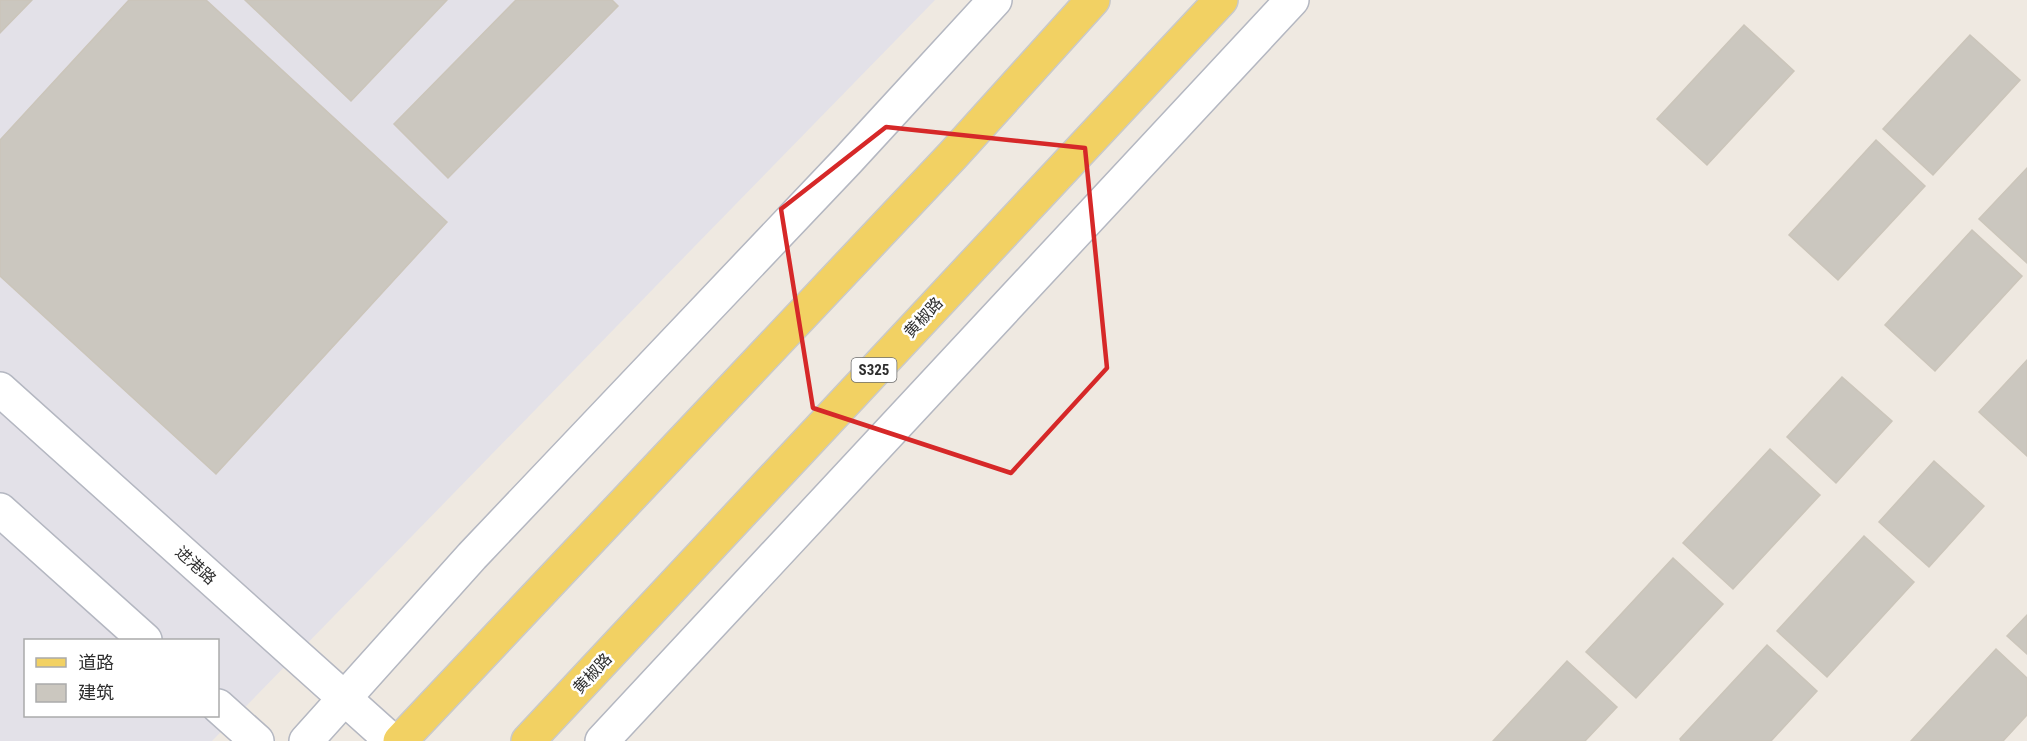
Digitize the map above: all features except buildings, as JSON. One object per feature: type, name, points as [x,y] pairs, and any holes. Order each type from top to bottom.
[{"type":"main road","points":[[306,741],[472,556],[847,161],[994,0]]},
{"type":"main road","points":[[400,741],[944,164],[1093,0]]},
{"type":"main road","name":"黄椒路","points":[[528,741],[1221,0]]},
{"type":"main road","points":[[602,741],[1292,0]]},
{"type":"main road","name":"进港路","points":[[0,389],[392,741]]},
{"type":"main road","points":[[0,510],[144,639]]},
{"type":"main road","points":[[219,707],[257,741]]},
{"type":"highlighted area","points":[[886,127],[1085,148],[1107,368],[1011,473],[813,408],[781,209]]},
{"type":"shaded area","points":[[0,0],[935,0],[212,741],[0,741]]}]
